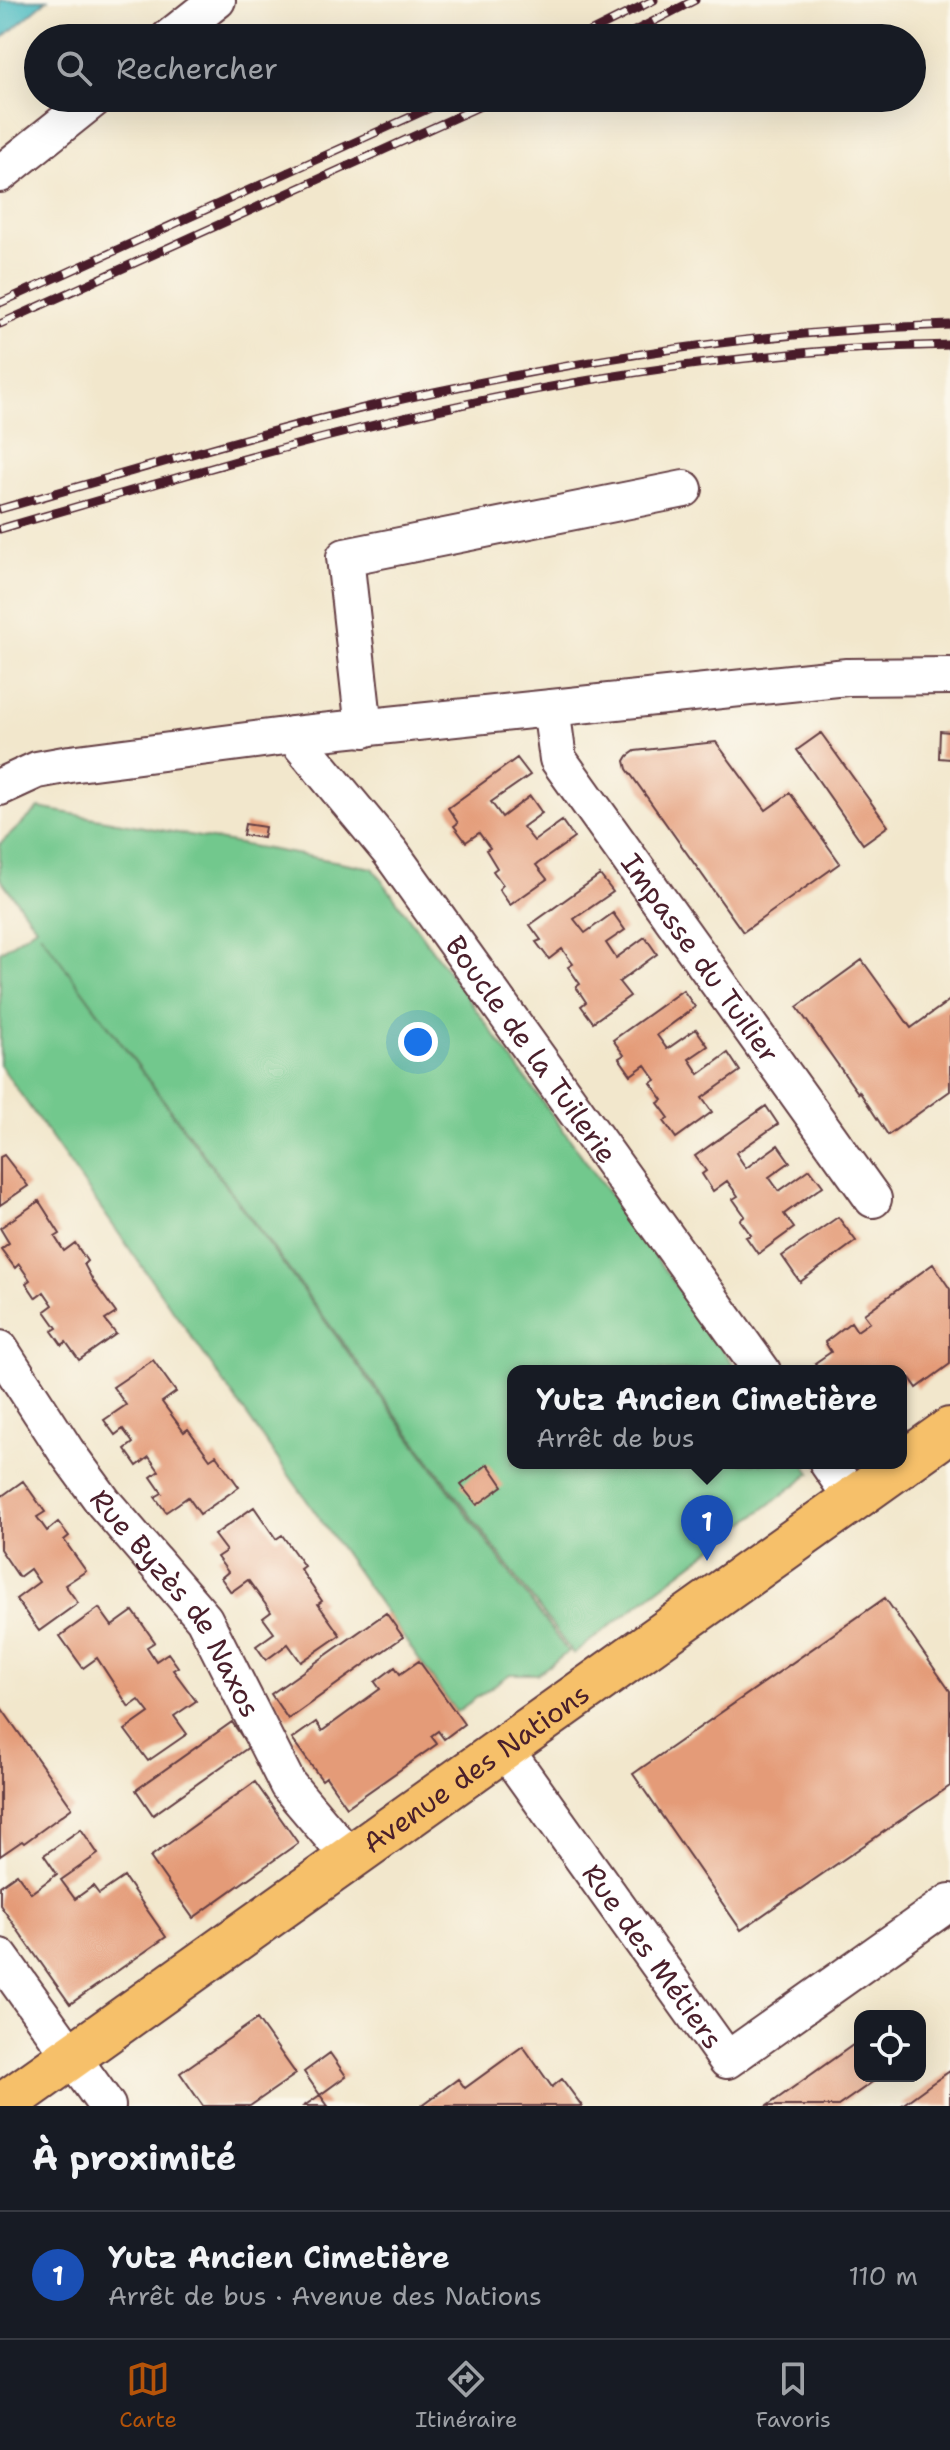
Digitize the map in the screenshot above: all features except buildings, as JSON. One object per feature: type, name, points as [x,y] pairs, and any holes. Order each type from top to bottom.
[{"type":"main road","name":"Avenue des Nations","points":[[907,1461],[950,1430]]},
{"type":"main road","name":"Avenue des Nations","points":[[2,2106],[895,1469]]},
{"type":"street","points":[[187,24],[217,0]]},
{"type":"street","points":[[0,174],[78,112]]},
{"type":"street","points":[[364,729],[345,557],[684,489]]},
{"type":"street","points":[[0,787],[37,770],[86,761],[293,735],[847,677],[950,676]]},
{"type":"street","name":"Impasse du Tuilier","points":[[551,708],[558,759],[873,1199]]},
{"type":"street","name":"Boucle de la Tuilerie","points":[[293,735],[391,853],[758,1365]]},
{"type":"street","name":"Rue Byzès de Naxos","points":[[0,1349],[57,1438],[104,1503],[204,1619],[288,1785],[350,1858]]},
{"type":"street","points":[[832,1469],[853,1499]]},
{"type":"street","name":"Rue des Métiers","points":[[504,1748],[727,2060],[950,1902]]},
{"type":"street","points":[[0,1957],[107,2106]]},
{"type":"green space","points":[[39,808],[373,868],[734,1365],[507,1365],[507,1469],[808,1469],[811,1473],[573,1654],[40,933],[568,1652],[537,1674],[510,1674],[456,1712],[0,1065],[0,952],[36,927],[0,878],[0,844]]},
{"type":"water","points":[[0,0],[47,0],[0,40]]},
{"type":"railway","points":[[606,24],[654,0]]},
{"type":"railway","points":[[648,24],[695,0]]},
{"type":"railway","points":[[0,303],[421,112]]},
{"type":"railway","points":[[0,324],[467,112]]},
{"type":"railway","points":[[0,509],[328,417],[502,378],[693,346],[821,332],[950,325]]},
{"type":"railway","points":[[0,529],[317,440],[507,395],[728,360],[950,345]]},
{"type":"place","name":"Yutz Ancien Cimetière","points":[[707,1561]]}]
